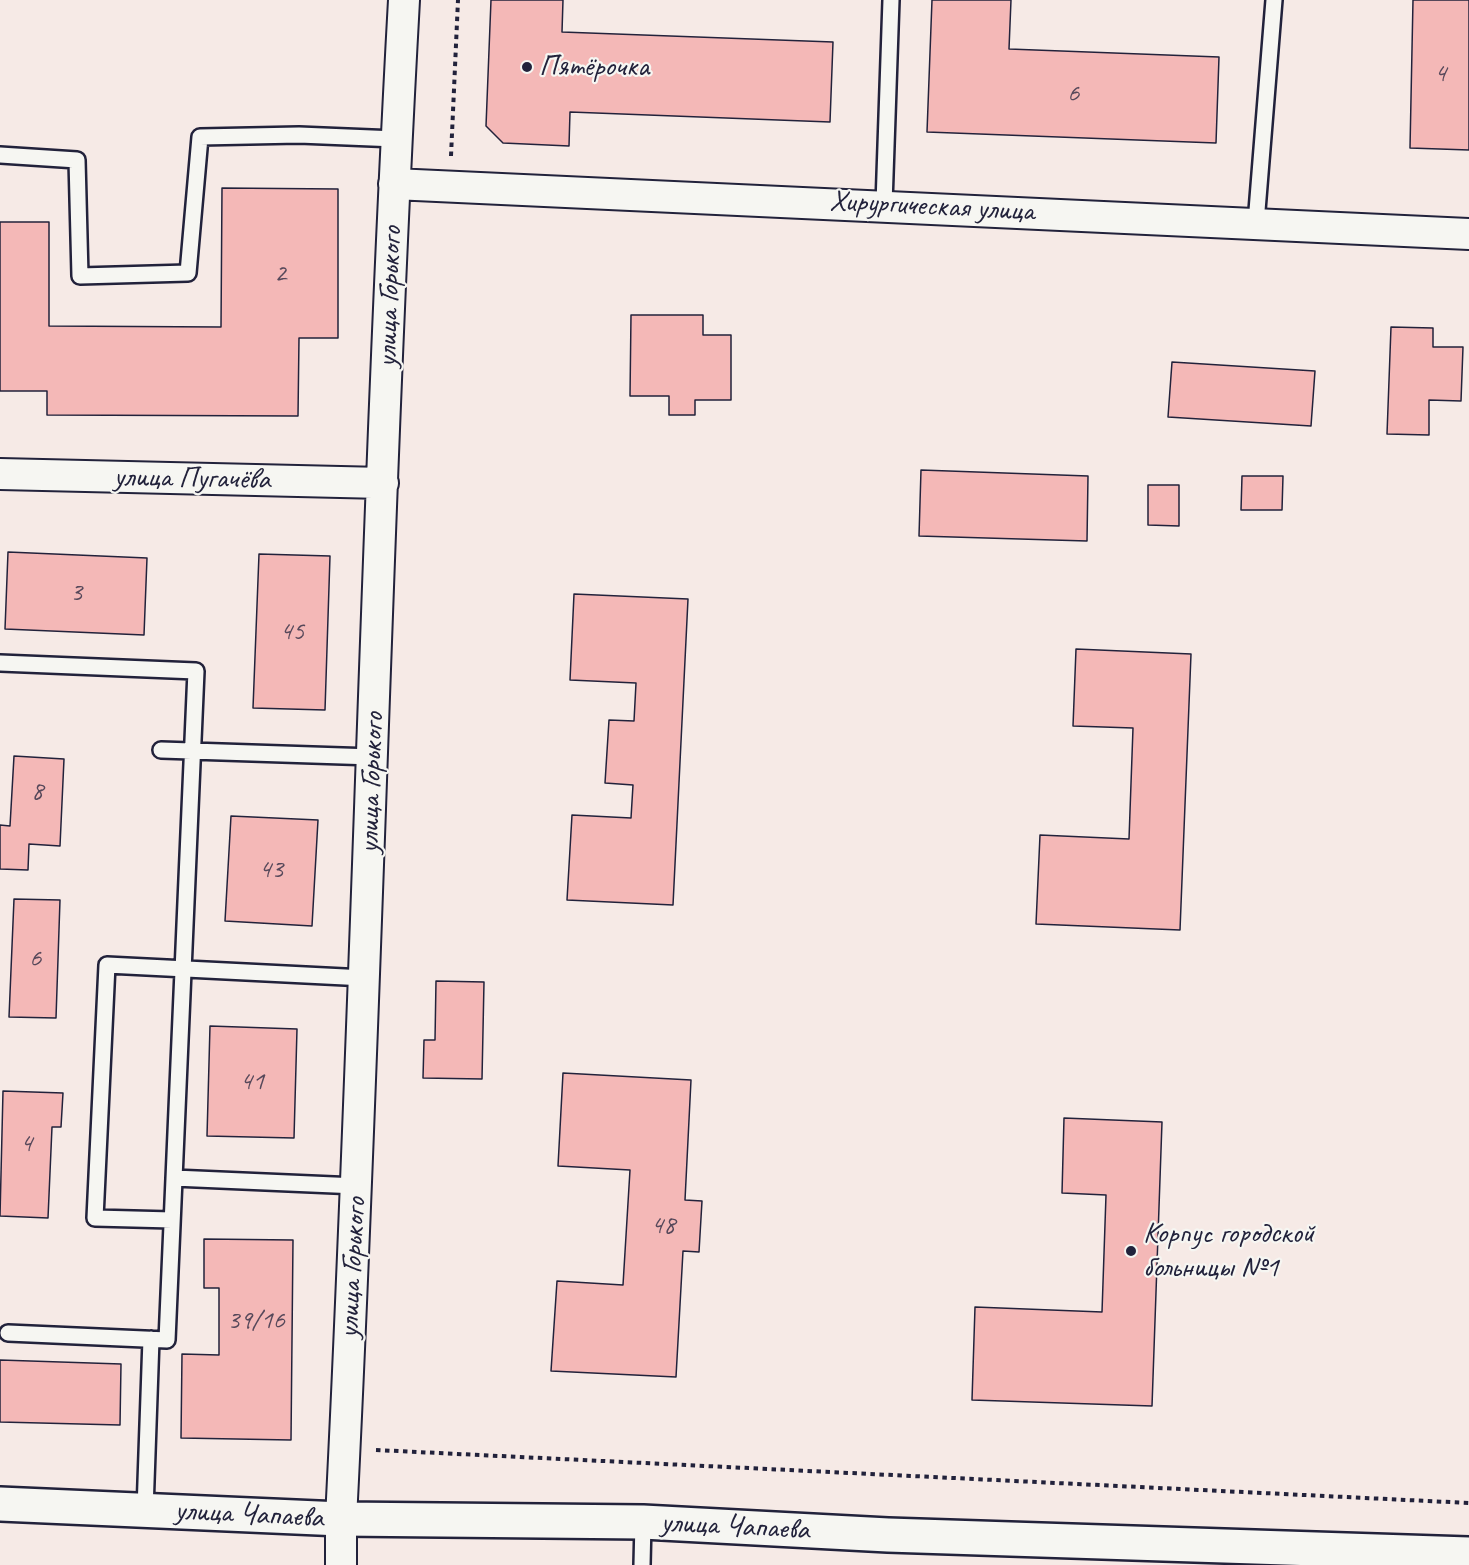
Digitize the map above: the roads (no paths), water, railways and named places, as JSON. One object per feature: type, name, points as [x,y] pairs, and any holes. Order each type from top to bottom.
[{"type":"main road","name":"улица Чапаева","points":[[0,1503],[341,1519],[643,1522],[1372,1558],[1469,1554]]},
{"type":"street","name":"улица Горького","points":[[341,1565],[341,1519],[374,756],[394,184],[404,0]]},
{"type":"street","name":"Хирургическая улица","points":[[394,184],[884,204],[1469,234]]},
{"type":"street","name":"улица Пугачёва","points":[[0,474],[383,483]]},
{"type":"lane","points":[[884,204],[891,0]]},
{"type":"lane","points":[[1256,223],[1274,0]]},
{"type":"lane","points":[[0,155],[77,160],[80,276],[188,273],[200,136],[299,135],[396,139]]},
{"type":"lane","points":[[0,663],[196,671],[167,1340],[8,1333]]},
{"type":"lane","points":[[161,750],[374,756]]},
{"type":"lane","points":[[172,1220],[95,1218],[107,965],[183,971],[365,978]]},
{"type":"lane","points":[[174,1178],[357,1186]]},
{"type":"lane","points":[[144,1510],[151,1339]]},
{"type":"lane","points":[[642,1565],[643,1522]]},
{"type":"place","name":"Пятёрочка","points":[[527,67]]},
{"type":"place","name":"Корпус городской больницы №1","points":[[1131,1251]]}]
